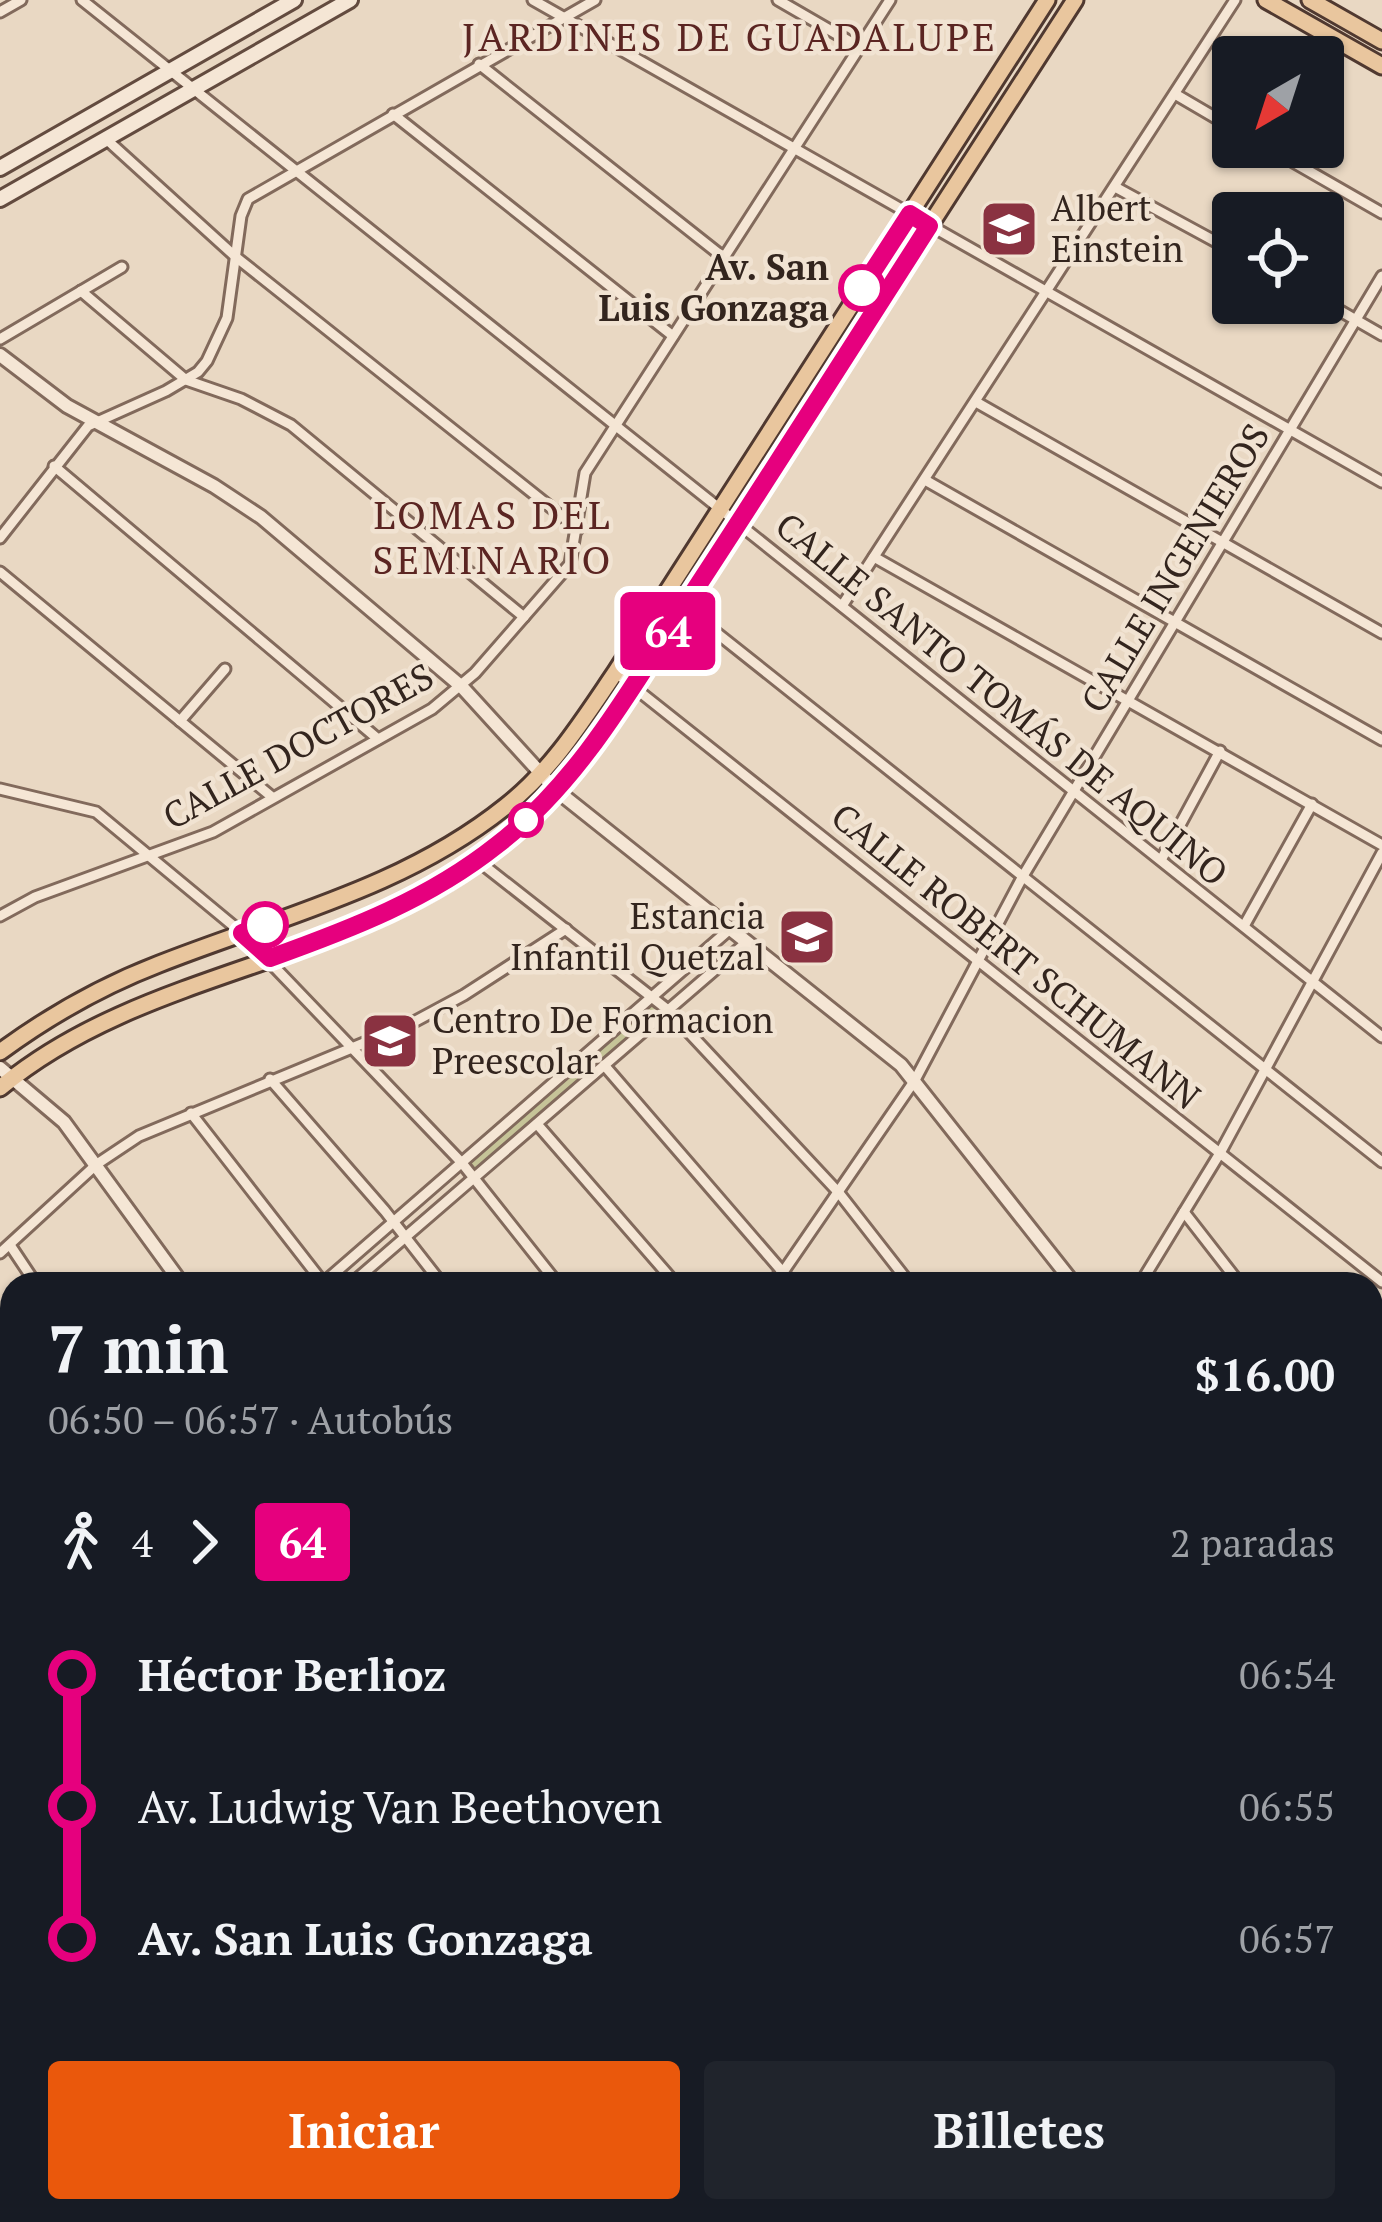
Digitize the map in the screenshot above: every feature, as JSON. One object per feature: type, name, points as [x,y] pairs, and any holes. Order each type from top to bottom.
[{"type":"main road","points":[[0,167],[294,0]]},
{"type":"main road","points":[[0,199],[350,0]]},
{"type":"main road","points":[[0,1052],[68,1007],[154,965],[360,892],[427,860],[507,806],[541,774],[615,673],[1047,0]]},
{"type":"main road","points":[[4,1078],[76,1034],[372,920],[446,883],[556,790],[684,607],[1075,0]]},
{"type":"main road","points":[[1265,0],[1382,66]]},
{"type":"main road","points":[[1310,0],[1382,41]]},
{"type":"street","points":[[0,12],[22,0]]},
{"type":"street","name":"CALLE SANTO TOMÁS DE AQUINO","points":[[82,0],[1382,1037]]},
{"type":"street","points":[[533,0],[1382,482]]},
{"type":"street","points":[[0,538],[94,421],[186,380],[207,361],[224,331],[241,216],[248,199],[595,0]]},
{"type":"street","points":[[778,0],[859,47]]},
{"type":"street","name":"CALLE DOCTORES","points":[[0,916],[35,897],[212,832],[432,709],[462,687],[570,564],[585,473],[890,0]]},
{"type":"street","points":[[842,606],[1235,0]]},
{"type":"street","points":[[479,64],[723,256]]},
{"type":"street","points":[[1175,94],[1212,116]]},
{"type":"street","points":[[393,114],[673,336]]},
{"type":"street","points":[[106,138],[237,258],[578,529]]},
{"type":"street","points":[[1304,168],[1382,212]]},
{"type":"street","points":[[1115,187],[1212,240]]},
{"type":"street","points":[[0,339],[122,267]]},
{"type":"street","name":"CALLE INGENIEROS","points":[[783,1272],[915,1080],[1023,876],[1382,276]]},
{"type":"street","points":[[81,291],[186,380],[241,399],[291,425],[524,617]]},
{"type":"street","points":[[1344,313],[1382,335]]},
{"type":"street","points":[[0,355],[57,399],[214,486],[261,518],[462,687],[556,790],[915,1080],[1065,1272]]},
{"type":"street","points":[[976,402],[1382,633]]},
{"type":"street","points":[[54,466],[378,739]]},
{"type":"street","points":[[925,480],[1382,740]]},
{"type":"street","points":[[874,557],[1312,804],[1382,849],[1220,1153],[1147,1272]]},
{"type":"street","points":[[0,572],[272,796]]},
{"type":"street","points":[[684,607],[1382,1162]]},
{"type":"street","points":[[181,721],[225,669]]},
{"type":"street","name":"CALLE ROBERT SCHUMANN","points":[[615,673],[1369,1272]]},
{"type":"street","points":[[1162,860],[1220,752]]},
{"type":"street","points":[[0,789],[96,812],[242,933],[462,1163],[549,1272]]},
{"type":"street","points":[[1244,926],[1312,804]]},
{"type":"street","points":[[477,860],[668,1010],[839,1193],[901,1272]]},
{"type":"street","points":[[0,1253],[97,1164],[139,1136],[464,995],[566,929]]},
{"type":"street","points":[[337,1272],[730,929]]},
{"type":"street","points":[[365,1272],[747,943]]},
{"type":"street","points":[[604,1065],[783,1272]]},
{"type":"street","points":[[4,1078],[64,1122],[174,1272]]},
{"type":"street","points":[[270,1079],[433,1272]]},
{"type":"street","points":[[191,1113],[314,1272]]},
{"type":"street","points":[[537,1124],[666,1272]]},
{"type":"street","points":[[1184,1212],[1231,1272]]},
{"type":"street","points":[[10,1245],[28,1272]]},
{"type":"shaded area","points":[[653,1005],[659,1011],[477,1170],[468,1163]]},
{"type":"bus line","name":"64","points":[[265,925],[242,933],[270,958],[372,920],[446,883],[500,843],[556,790],[632,686],[929,226],[910,214],[862,288]]},
{"type":"place","name":"Albert Einstein","points":[[1009,229]]},
{"type":"place","name":"Av. San Luis Gonzaga","points":[[862,288]]},
{"type":"place","name":"Estancia Infantil Quetzal","points":[[807,937]]},
{"type":"place","name":"Centro De Formacion Preescolar","points":[[390,1041]]},
{"type":"district","name":"JARDINES DE GUADALUPE","points":[[730,37]]},
{"type":"district","name":"LOMAS DEL SEMINARIO","points":[[493,538]]}]
